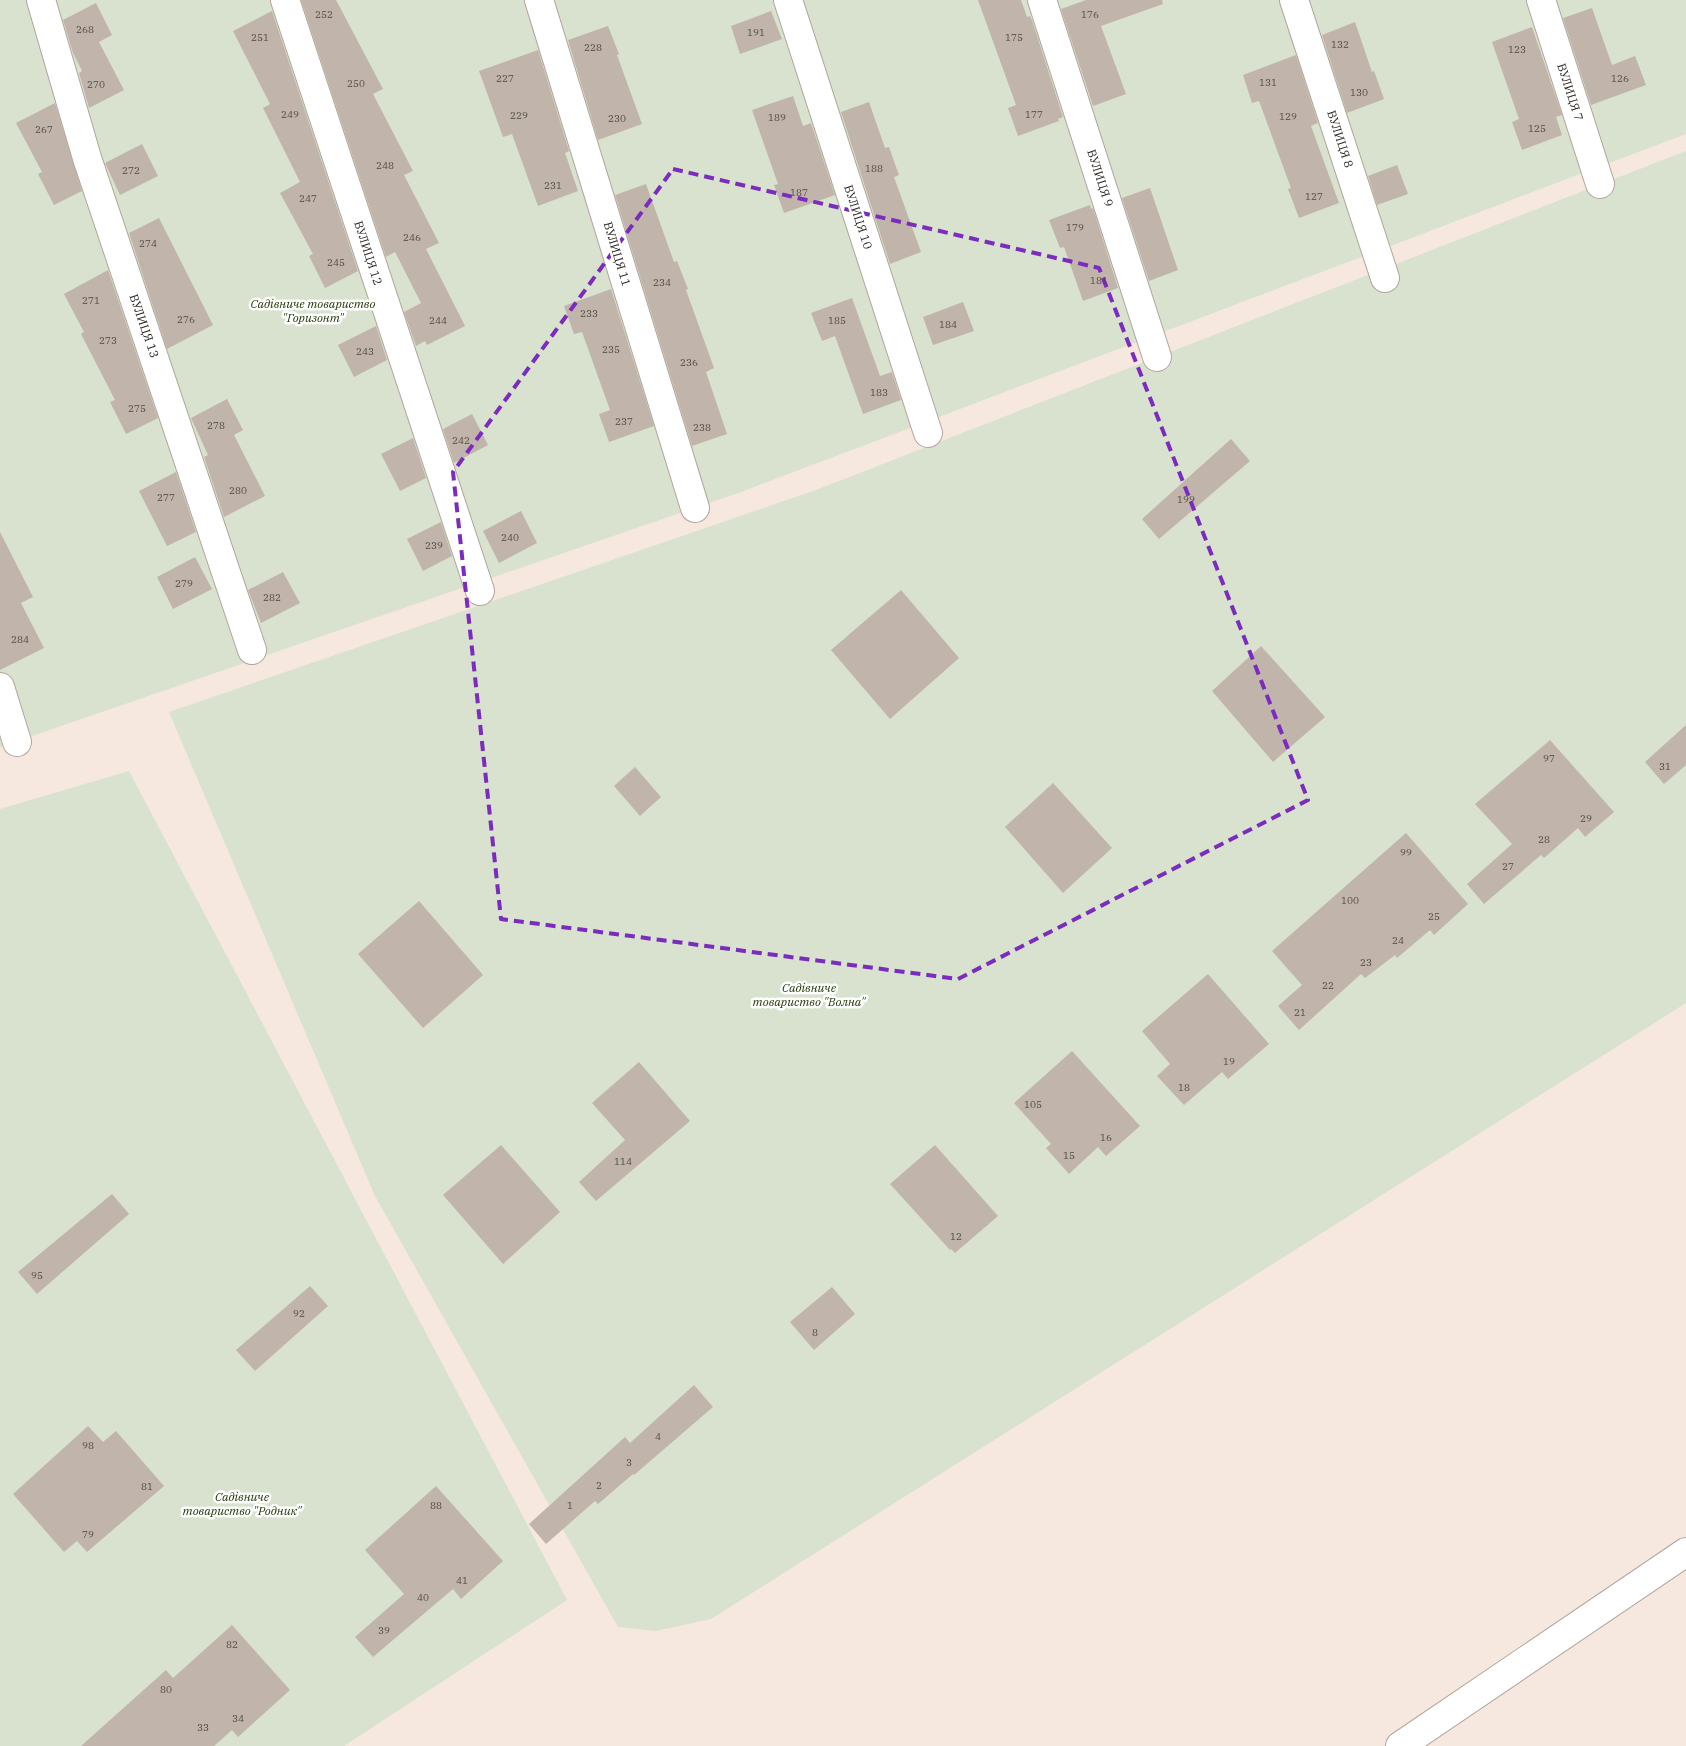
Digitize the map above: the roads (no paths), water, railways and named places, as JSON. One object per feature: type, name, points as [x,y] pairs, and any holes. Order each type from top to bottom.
[{"type":"street","name":"ВУЛИЦЯ 13","points":[[41,0],[87,158],[252,650]]},
{"type":"street","name":"ВУЛИЦЯ 12","points":[[285,0],[480,591]]},
{"type":"street","name":"ВУЛИЦЯ 11","points":[[539,0],[695,508]]},
{"type":"street","name":"ВУЛИЦЯ 10","points":[[788,0],[928,433]]},
{"type":"street","name":"ВУЛИЦЯ 9","points":[[1042,0],[1157,357]]},
{"type":"street","name":"ВУЛИЦЯ 8","points":[[1294,0],[1385,278]]},
{"type":"street","name":"ВУЛИЦЯ 7","points":[[1541,0],[1600,184]]},
{"type":"street","points":[[0,687],[17,742]]},
{"type":"street","points":[[1400,1746],[1686,1552]]},
{"type":"park label","name":"Садівниче товариство \"Горизонт\"","points":[[313,311]]},
{"type":"park label","name":"Садівниче товариство \"Волна\"","points":[[809,995]]},
{"type":"park label","name":"Садівниче товариство \"Родник\"","points":[[242,1504]]}]
